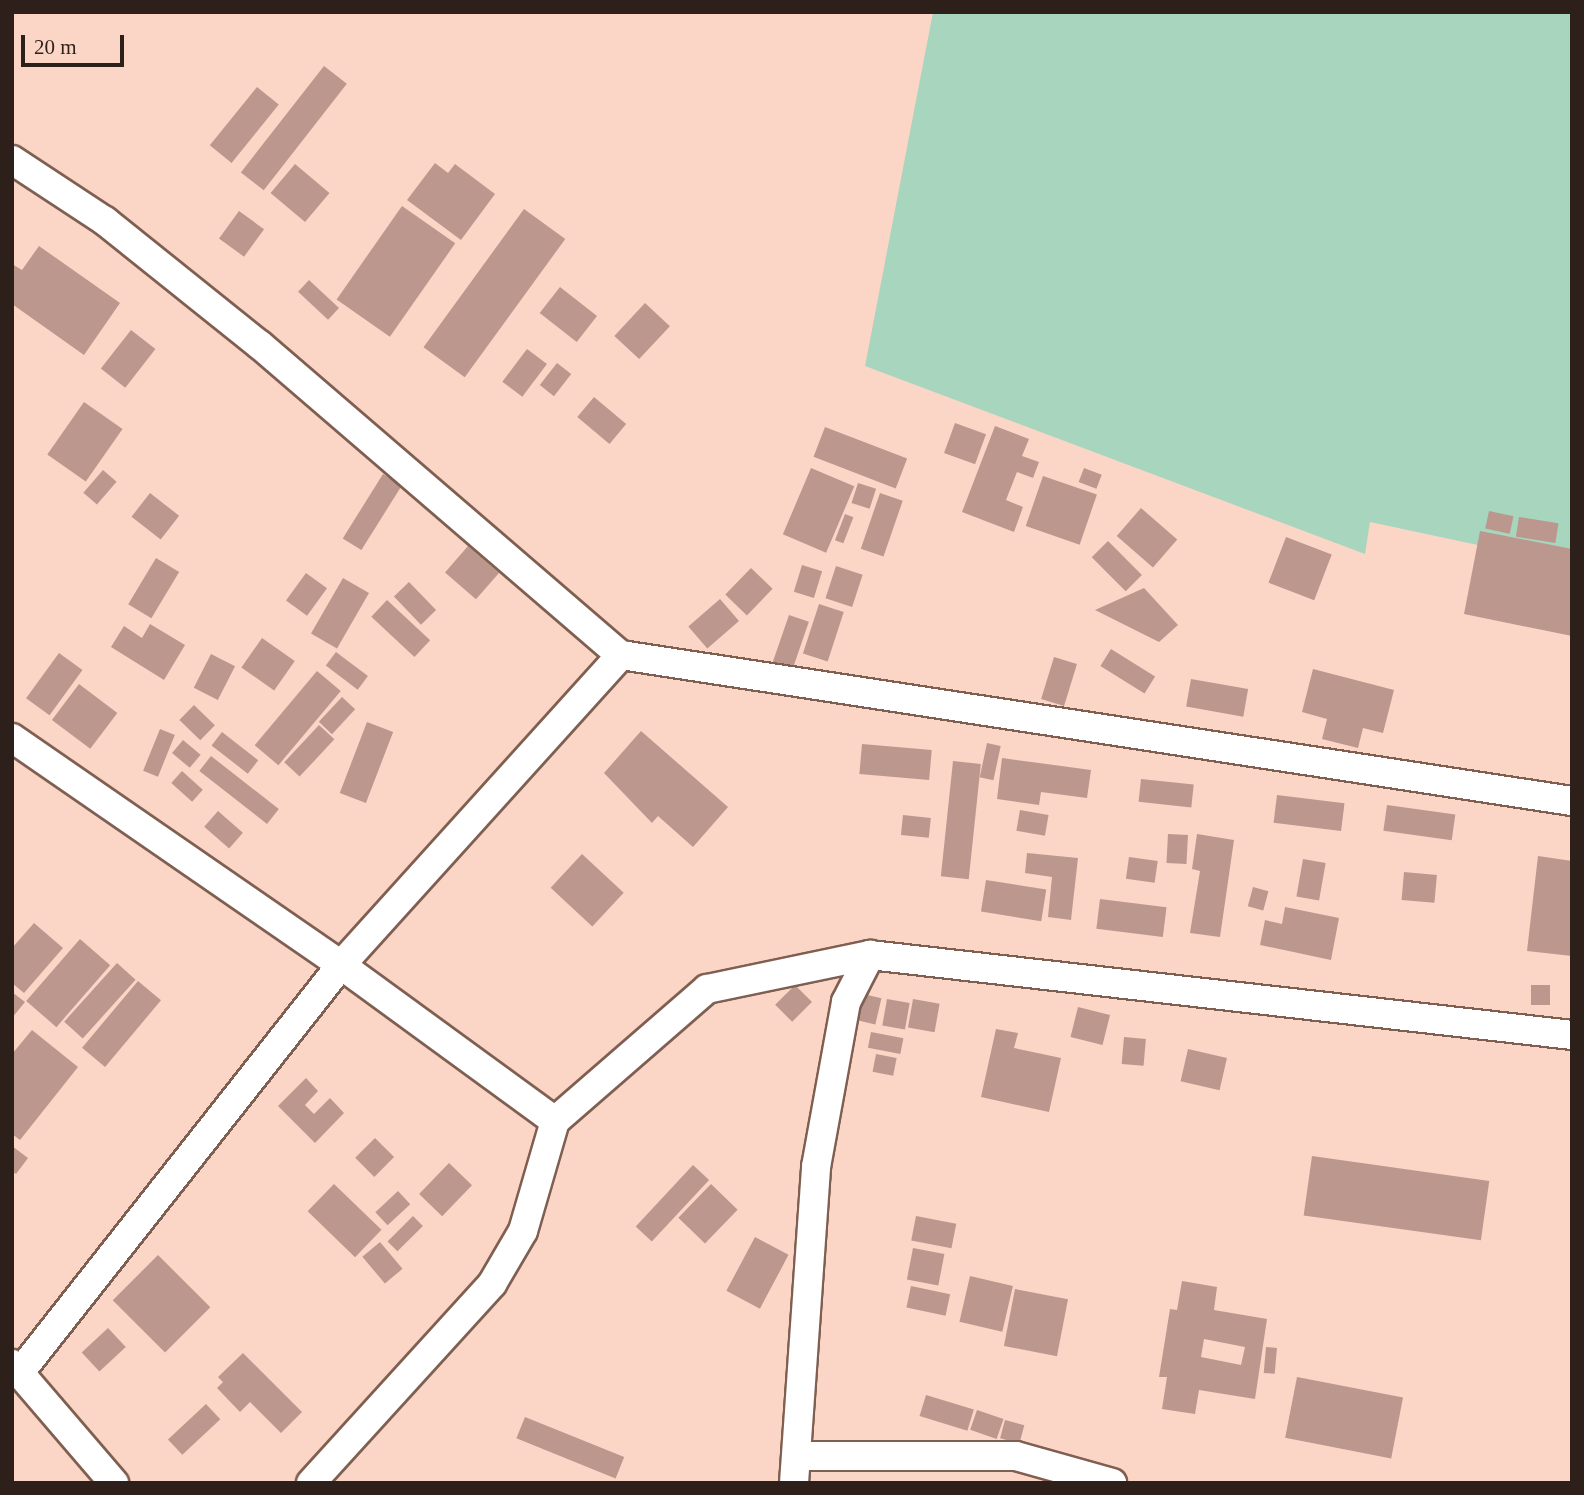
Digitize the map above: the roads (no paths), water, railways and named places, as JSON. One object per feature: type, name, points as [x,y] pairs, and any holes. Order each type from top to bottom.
[{"type":"street","points":[[12,160],[105,221],[260,345],[621,655],[1572,801]]},
{"type":"street","points":[[114,1483],[17,1368],[341,965],[621,655]]},
{"type":"street","points":[[12,738],[341,965],[555,1121]]},
{"type":"street","points":[[311,1483],[492,1284],[523,1231],[555,1121],[707,989],[870,955],[1572,1035]]},
{"type":"street","points":[[870,955],[846,1002],[816,1167],[796,1469],[1016,1456],[1112,1483]]}]
